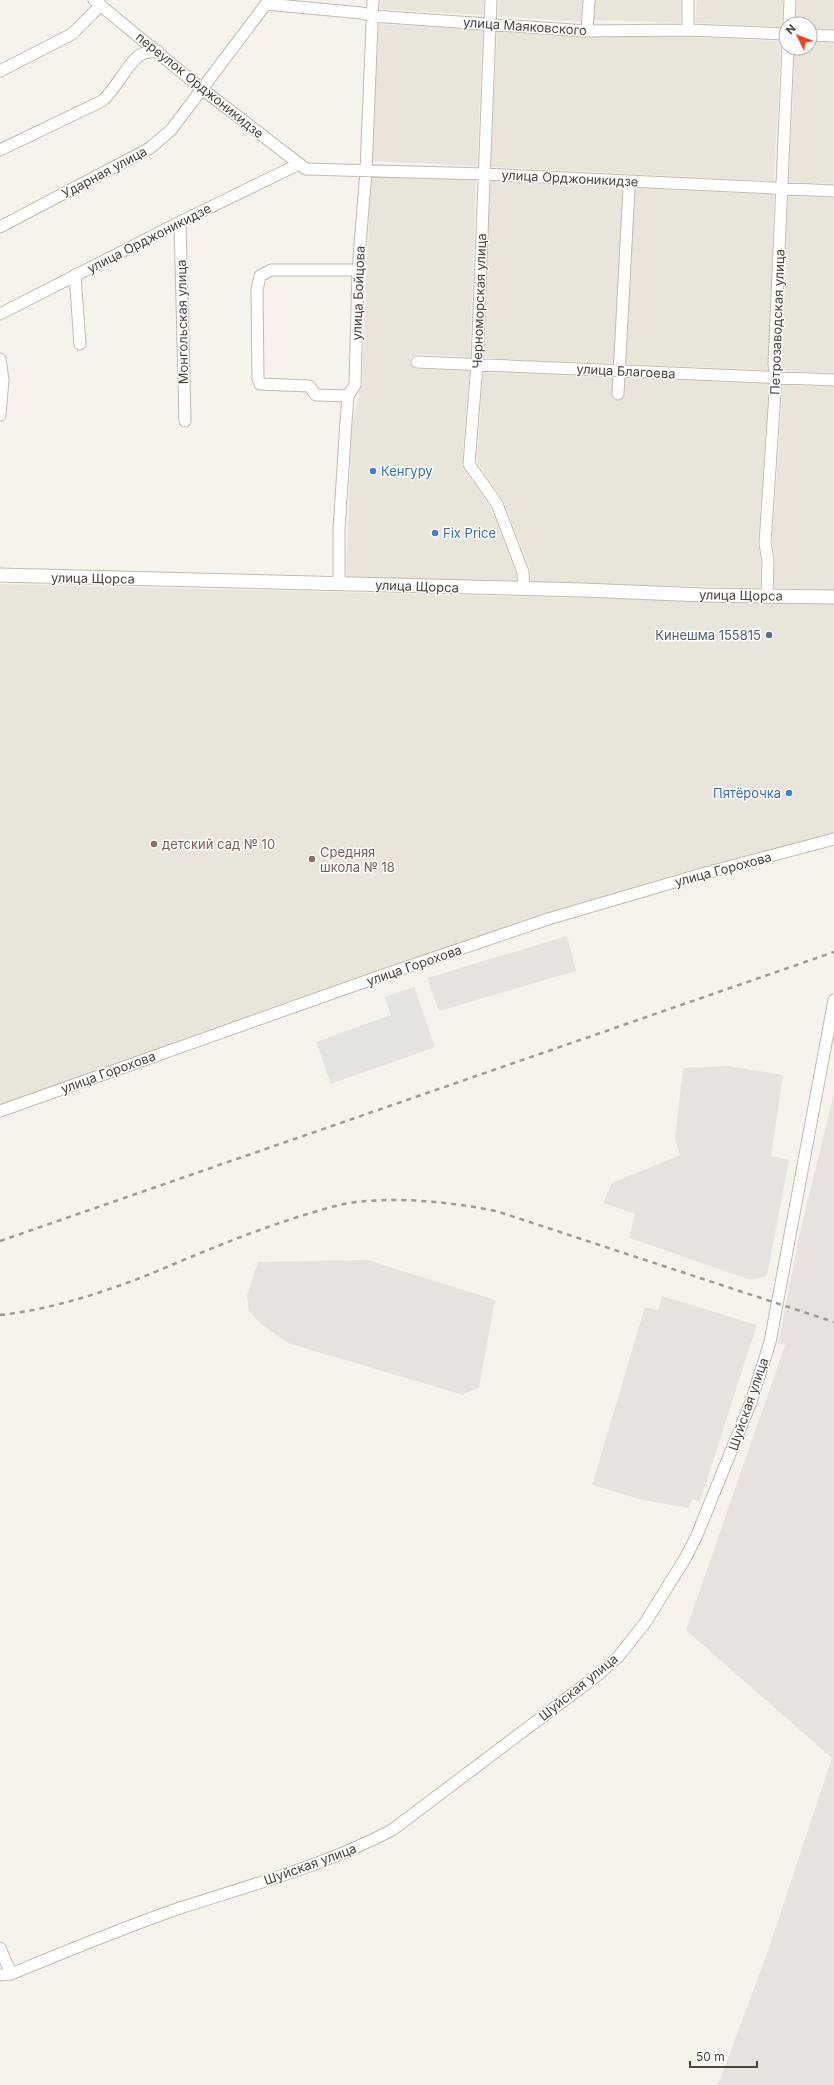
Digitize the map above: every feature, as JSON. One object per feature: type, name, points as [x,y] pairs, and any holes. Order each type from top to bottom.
[{"type":"street","name":"улица Бойцова","points":[[339,584],[339,530],[348,396],[355,385],[358,270],[366,171],[373,0]]},
{"type":"street","name":"Черноморская улица","points":[[491,0],[476,364],[469,464],[491,494],[499,509],[523,572],[524,589]]},
{"type":"street","points":[[587,31],[589,0]]},
{"type":"street","points":[[688,0],[688,30]]},
{"type":"street","points":[[789,16],[790,0]]},
{"type":"street","points":[[0,71],[72,34],[98,2]]},
{"type":"street","name":"переулок Орджоникидзе","points":[[98,2],[202,89],[302,167]]},
{"type":"street","name":"улица Маяковского","points":[[264,2],[362,13],[372,16],[490,23],[587,31],[688,30],[778,34]]},
{"type":"street","name":"Ударная улица","points":[[0,227],[150,148],[171,130],[264,2]]},
{"type":"street","points":[[818,35],[834,36]]},
{"type":"street","points":[[0,150],[102,101],[109,96],[129,67],[142,54],[158,51]]},
{"type":"street","name":"Петрозаводская улица","points":[[767,595],[768,561],[765,543],[776,378],[774,364],[788,56]]},
{"type":"street","name":"улица Орджоникидзе","points":[[0,314],[180,222],[302,167],[366,171],[484,174],[834,191]]},
{"type":"street","points":[[618,394],[629,188]]},
{"type":"street","name":"Монгольская улица","points":[[180,222],[185,421]]},
{"type":"street","points":[[348,396],[316,395],[309,386],[260,384],[258,379],[257,290],[260,276],[272,270],[358,270]]},
{"type":"street","points":[[75,275],[80,344]]},
{"type":"street","points":[[0,359],[3,380],[0,415]]},
{"type":"street","name":"улица Благоева","points":[[417,362],[834,380]]},
{"type":"street","name":"улица Щорса","points":[[0,575],[703,595],[834,597]]},
{"type":"street","name":"улица Горохова","points":[[0,1111],[375,978],[548,919],[702,874],[834,839]]},
{"type":"street","name":"Шуйская улица","points":[[5,1975],[119,1929],[325,1860],[374,1840],[399,1825],[599,1674],[618,1657],[645,1623],[686,1557],[700,1528],[751,1402],[770,1342],[834,1000]]},
{"type":"street","points":[[0,1948],[5,1975]]},
{"type":"shaded area","points":[[381,0],[484,0],[483,15],[380,9]]},
{"type":"shaded area","points":[[499,0],[582,0],[581,22],[498,16]]},
{"type":"shaded area","points":[[593,0],[682,0],[681,23],[592,20]]},
{"type":"shaded area","points":[[697,0],[783,0],[782,16],[778,16],[778,27],[695,23]]},
{"type":"shaded area","points":[[797,0],[834,0],[834,29],[818,28],[818,16],[796,16]]},
{"type":"shaded area","points":[[379,24],[483,30],[477,166],[371,161]]},
{"type":"shaded area","points":[[497,30],[595,37],[688,37],[778,41],[778,56],[780,56],[774,181],[491,167]]},
{"type":"shaded area","points":[[818,42],[834,43],[834,184],[789,182],[795,56],[818,56]]},
{"type":"shaded area","points":[[371,175],[476,180],[470,357],[418,354],[411,357],[410,363],[417,369],[469,371],[462,466],[490,507],[516,573],[517,581],[346,577],[352,423],[362,383]]},
{"type":"shaded area","points":[[491,181],[774,195],[768,370],[480,358]]},
{"type":"shaded area","points":[[788,196],[834,198],[834,373],[782,371]]},
{"type":"shaded area","points":[[483,372],[769,384],[758,543],[761,562],[760,588],[531,582],[530,569],[503,500],[477,462]]},
{"type":"shaded area","points":[[783,385],[834,387],[834,590],[774,588],[775,560],[772,543]]},
{"type":"shaded area","points":[[0,584],[834,604],[834,835],[699,868],[548,913],[207,1031],[0,1106]]},
{"type":"shaded area","points":[[567,936],[576,971],[439,1011],[427,978]]},
{"type":"shaded area","points":[[414,987],[435,1047],[331,1084],[316,1042],[391,1015],[385,997]]},
{"type":"shaded area","points":[[728,1066],[783,1075],[771,1156],[789,1160],[767,1276],[751,1280],[629,1238],[635,1214],[603,1203],[612,1183],[680,1155],[675,1139],[683,1068]]},
{"type":"shaded area","points":[[834,1093],[834,2085],[718,2085],[767,1954],[832,1758],[686,1630],[785,1345],[778,1343],[801,1228]]},
{"type":"shaded area","points":[[368,1260],[495,1300],[479,1387],[463,1395],[288,1343],[261,1324],[249,1311],[247,1296],[258,1262]]},
{"type":"shaded area","points":[[662,1296],[757,1325],[700,1501],[692,1499],[689,1508],[643,1500],[592,1485],[645,1307],[658,1310]]},
{"type":"railway","points":[[0,1241],[834,952]]},
{"type":"railway","points":[[0,1315],[44,1308],[111,1289],[254,1232],[317,1211],[350,1203],[409,1200],[461,1205],[496,1211],[834,1322]]},
{"type":"place","name":"Кенгуру","points":[[373,471]]},
{"type":"place","name":"Fix Price","points":[[435,533]]},
{"type":"place","name":"Кинешма 155815","points":[[769,635]]},
{"type":"place","name":"Пятёрочка","points":[[789,793]]},
{"type":"place","name":"детский сад № 10","points":[[154,844]]},
{"type":"place","name":"Средняя школа № 18","points":[[312,859]]}]
